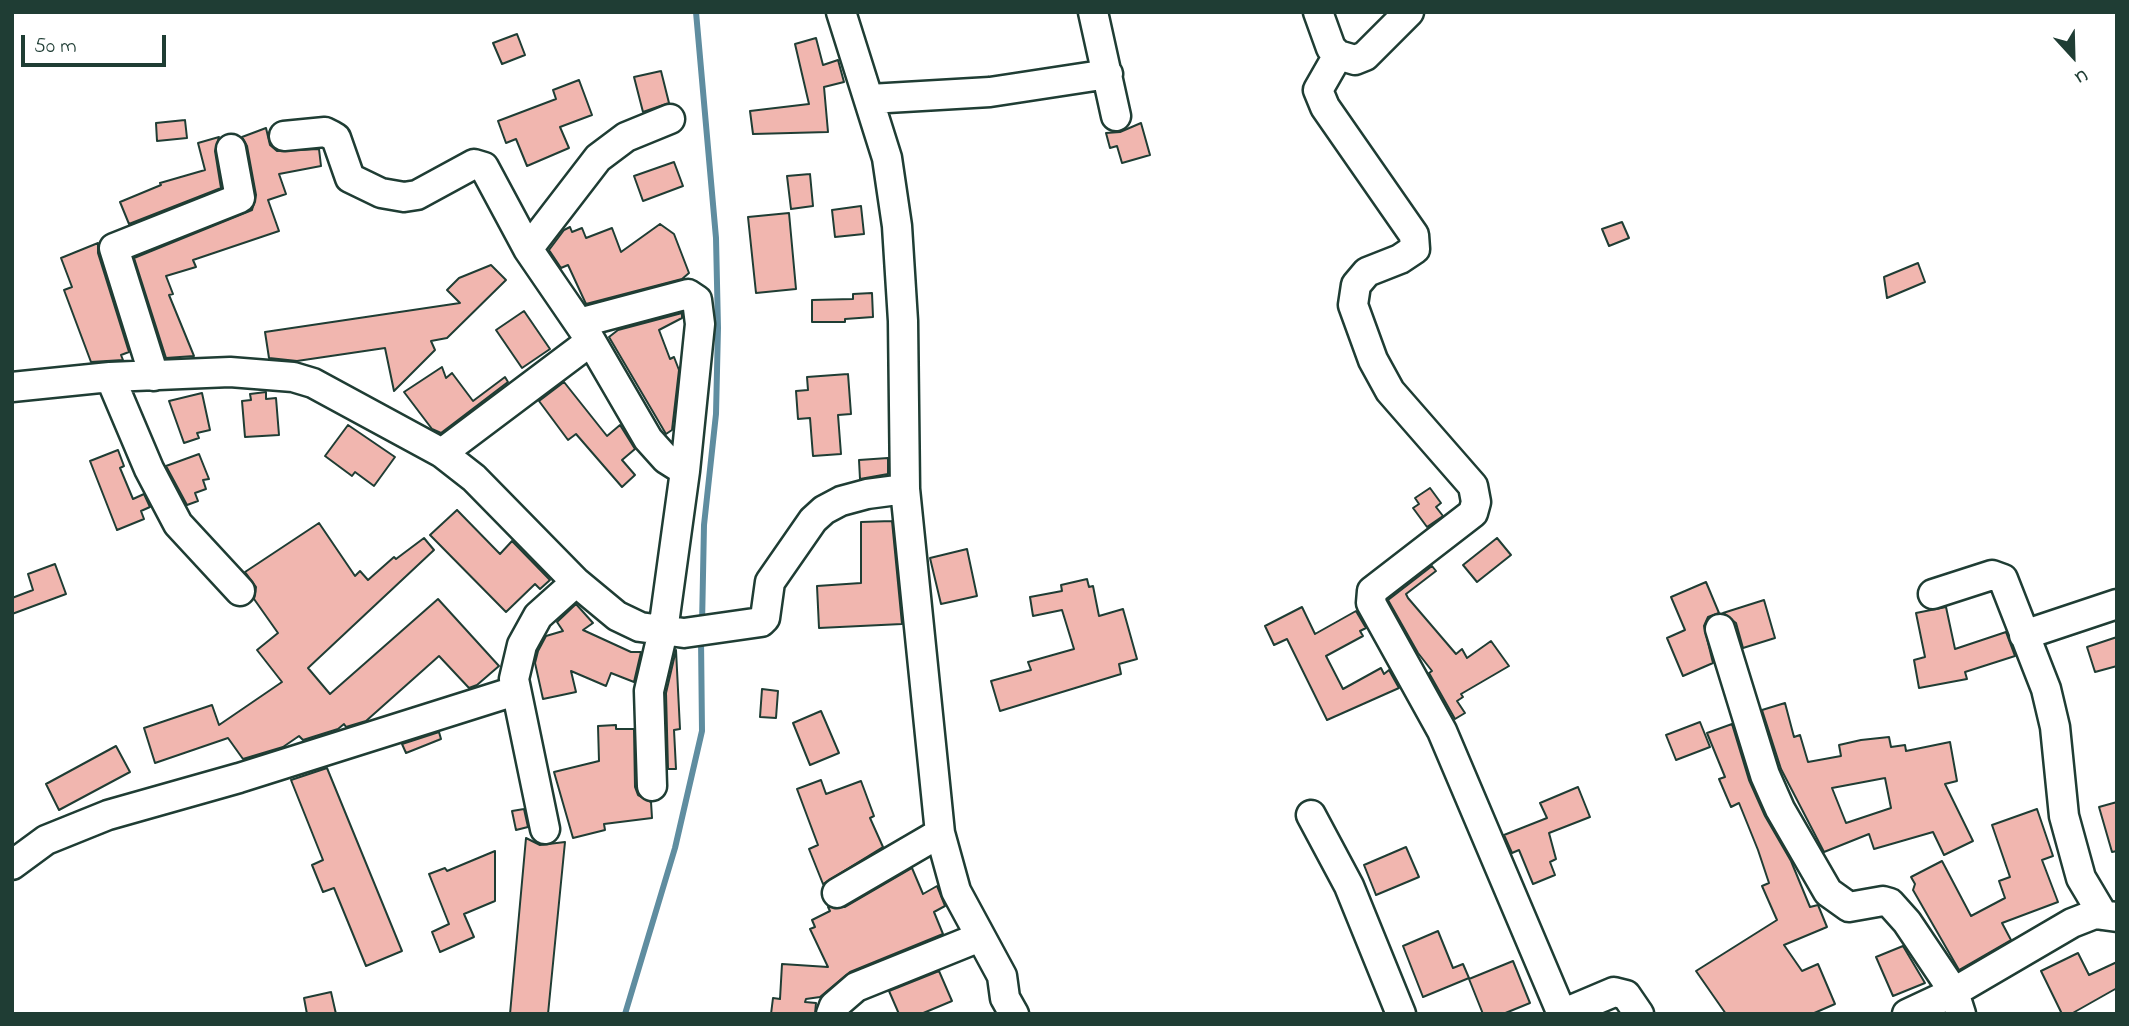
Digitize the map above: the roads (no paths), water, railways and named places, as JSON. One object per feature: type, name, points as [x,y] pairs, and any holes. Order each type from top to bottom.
[{"type":"street","points":[[841,12],[887,158],[897,226],[903,321],[905,489],[915,617],[940,833],[957,891],[1007,996]]},
{"type":"street","points":[[1093,12],[1116,116]]},
{"type":"street","points":[[1318,12],[1331,48],[1338,55],[1355,60],[1365,56],[1409,12]]},
{"type":"street","points":[[1338,55],[1318,90],[1325,107],[1414,236],[1415,249],[1400,259],[1367,272],[1356,285],[1353,305],[1373,360],[1390,391],[1473,486],[1476,502],[1473,513],[1372,591],[1371,603],[1442,730],[1562,1014],[1614,992],[1626,995],[1639,1014]]},
{"type":"street","points":[[870,99],[930,93],[990,92],[1108,74]]},
{"type":"street","points":[[528,249],[603,153],[626,138],[670,119]]},
{"type":"street","points":[[284,136],[325,132],[331,135],[335,138],[350,178],[381,193],[404,197],[418,195],[474,163],[484,167],[528,249],[584,340],[648,439],[682,480]]},
{"type":"street","points":[[154,376],[114,248],[240,198],[231,149]]},
{"type":"street","points":[[442,453],[584,340],[688,295],[697,300],[700,324],[682,480],[674,632],[649,691],[652,786]]},
{"type":"street","points":[[12,387],[110,377],[230,372],[303,380],[395,425],[442,453],[474,478],[576,582],[617,616],[640,627],[674,632],[758,623],[765,618],[770,582],[813,520],[841,500],[905,489]]},
{"type":"street","points":[[110,377],[149,469],[178,524],[240,591]]},
{"type":"street","points":[[1933,594],[1999,575],[2003,579],[2046,689],[2055,727],[2064,816],[2081,878],[2113,917]]},
{"type":"street","points":[[545,829],[515,691],[515,668],[522,645],[538,615],[576,582]]},
{"type":"street","points":[[2024,635],[2117,604]]},
{"type":"street","points":[[1720,629],[1765,775],[1780,809],[1828,892],[1849,907],[1882,901],[1890,903],[1907,922],[1957,1003]]},
{"type":"street","points":[[12,865],[46,840],[108,814],[239,778],[515,691]]},
{"type":"street","points":[[1311,815],[1349,886],[1401,1014]]},
{"type":"street","points":[[837,893],[940,833]]},
{"type":"street","points":[[1907,1014],[1957,1003],[2072,923],[2095,914],[2113,917]]},
{"type":"street","points":[[831,1014],[834,1006],[856,987],[981,937]]},
{"type":"waterway","points":[[696,12],[716,238],[718,328],[716,414],[704,525],[702,625]]},
{"type":"waterway","points":[[625,1014],[675,848],[702,731],[701,639]]}]
